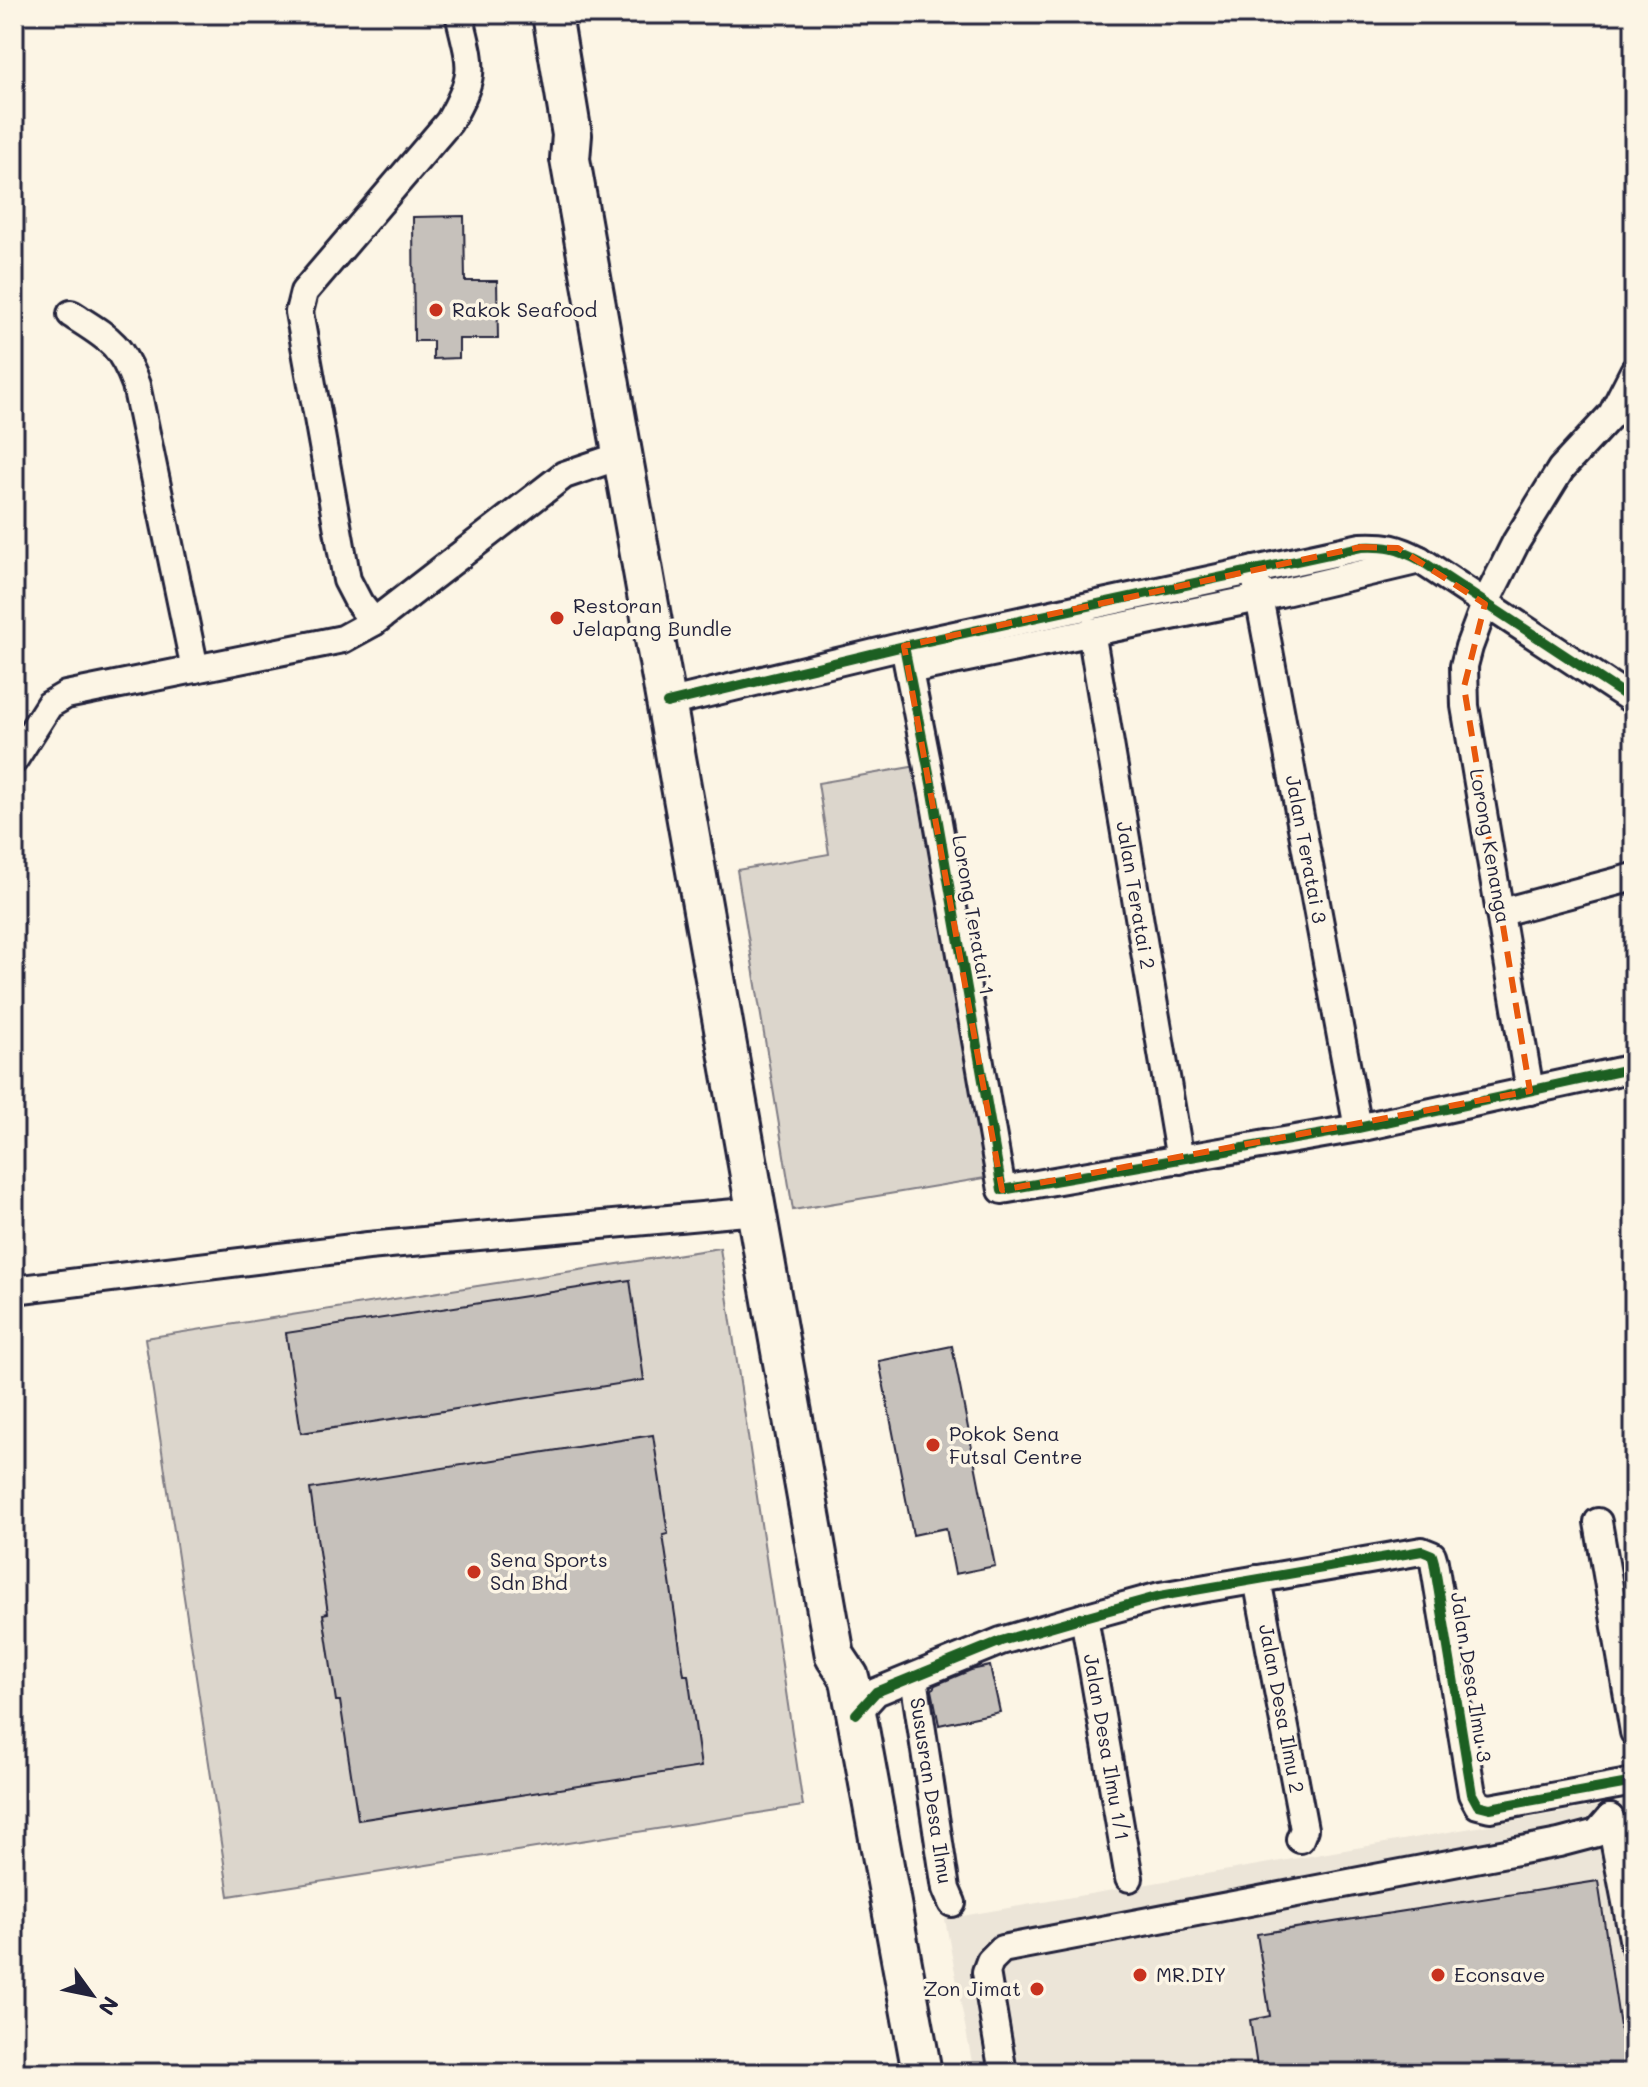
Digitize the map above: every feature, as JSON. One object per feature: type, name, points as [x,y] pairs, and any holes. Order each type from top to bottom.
[{"type":"highway","points":[[531,14],[556,139],[570,159]]},
{"type":"highway","points":[[552,14],[572,135],[570,159],[757,1211],[854,1686],[916,2073]]},
{"type":"highway","points":[[854,1686],[829,1681],[916,2073]]},
{"type":"street","points":[[374,622],[347,580],[299,312],[304,292],[449,122],[465,94],[472,67],[459,14]]},
{"type":"street","points":[[71,314],[111,340],[125,357],[136,385],[195,669]]},
{"type":"street","name":"Lorong Kenanga","points":[[1530,1091],[1464,687],[1464,666],[1485,604],[1539,501],[1561,469],[1612,414],[1634,371]]},
{"type":"street","points":[[14,760],[49,705],[66,695],[343,639],[374,622],[564,475],[623,455]]},
{"type":"street","points":[[906,658],[1254,570],[1361,547],[1398,548],[1633,699]]},
{"type":"street","points":[[667,703],[906,658],[1091,631],[1259,598],[1420,560]]},
{"type":"street","name":"Jalan Teratai 3","points":[[1254,570],[1358,1128]]},
{"type":"street","name":"Jalan Teratai 2","points":[[1091,631],[1180,1160]]},
{"type":"street","name":"Lorong Teratai 1","points":[[906,658],[933,793],[1002,1190],[1180,1160]]},
{"type":"street","points":[[1502,912],[1634,877]]},
{"type":"street","points":[[1180,1160],[1358,1128],[1634,1068]]},
{"type":"street","points":[[14,1290],[368,1246],[757,1211]]},
{"type":"street","points":[[1598,1522],[1634,1732]]},
{"type":"street","name":"Jalan Desa Ilmu 3","points":[[1257,1579],[1427,1552],[1434,1562],[1474,1800],[1490,1808],[1634,1782]]},
{"type":"street","points":[[854,1686],[914,1678],[1001,1641],[1160,1596],[1257,1579]]},
{"type":"street","name":"Jalan Desa Ilmu 2","points":[[1257,1579],[1304,1829],[1300,1839]]},
{"type":"street","name":"Jalan Desa Ilmu 1/1","points":[[1084,1617],[1129,1878]]},
{"type":"street","name":"Sususran Desa Ilmu","points":[[914,1678],[946,1889],[952,1903]]},
{"type":"street","points":[[1003,2073],[986,1972],[990,1961],[1002,1949],[1559,1843],[1597,1833],[1610,1818],[1634,1944]]},
{"type":"highlighted area","points":[[1361,547],[1398,548],[1485,604],[1464,687],[1530,1091],[1002,1190],[904,646]]},
{"type":"shaded area","points":[[917,766],[985,1178],[793,1210],[737,870],[829,854],[818,783]]},
{"type":"shaded area","name":"Sena Sports Sdn Bhd","points":[[720,1248],[803,1806],[229,1896],[145,1338]]},
{"type":"shaded area","points":[[1634,1800],[1634,2073],[974,2073],[945,1919]]},
{"type":"building","name":"Rakok Seafood","points":[[464,216],[465,281],[497,281],[498,339],[459,339],[459,358],[433,359],[433,341],[414,341],[413,217]]},
{"type":"building","points":[[630,1280],[644,1380],[301,1433],[286,1333]]},
{"type":"building","name":"Pokok Sena Futsal Centre","points":[[952,1346],[995,1566],[955,1574],[946,1528],[913,1535],[879,1361]]},
{"type":"building","points":[[653,1435],[668,1534],[663,1535],[701,1767],[358,1820],[323,1614],[328,1613],[310,1489]]},
{"type":"building","points":[[990,1666],[1000,1712],[939,1725],[932,1690],[935,1685],[971,1670]]},
{"type":"building","name":"Econsave","points":[[1598,1881],[1627,2073],[1258,2073],[1250,2020],[1270,2016],[1257,1934]]},
{"type":"cycle path","points":[[667,703],[904,646],[1361,547],[1392,549],[1420,560],[1634,701]]},
{"type":"cycle path","points":[[904,646],[933,793],[1002,1190],[1358,1128],[1634,1068]]},
{"type":"cycle path","points":[[856,1714],[876,1692],[1001,1641],[1084,1617],[1160,1596],[1422,1551],[1432,1555],[1434,1562],[1472,1794],[1478,1805],[1490,1808],[1634,1782]]},
{"type":"place","name":"Rakok Seafood","points":[[436,310]]},
{"type":"place","name":"Restoran Jelapang Bundle","points":[[557,618]]},
{"type":"place","name":"Pokok Sena Futsal Centre","points":[[933,1445]]},
{"type":"place","name":"Sena Sports Sdn Bhd","points":[[474,1572]]},
{"type":"place","name":"MR.DIY","points":[[1140,1975]]},
{"type":"place","name":"Econsave","points":[[1438,1975]]},
{"type":"place","name":"Zon Jimat","points":[[1037,1989]]}]
